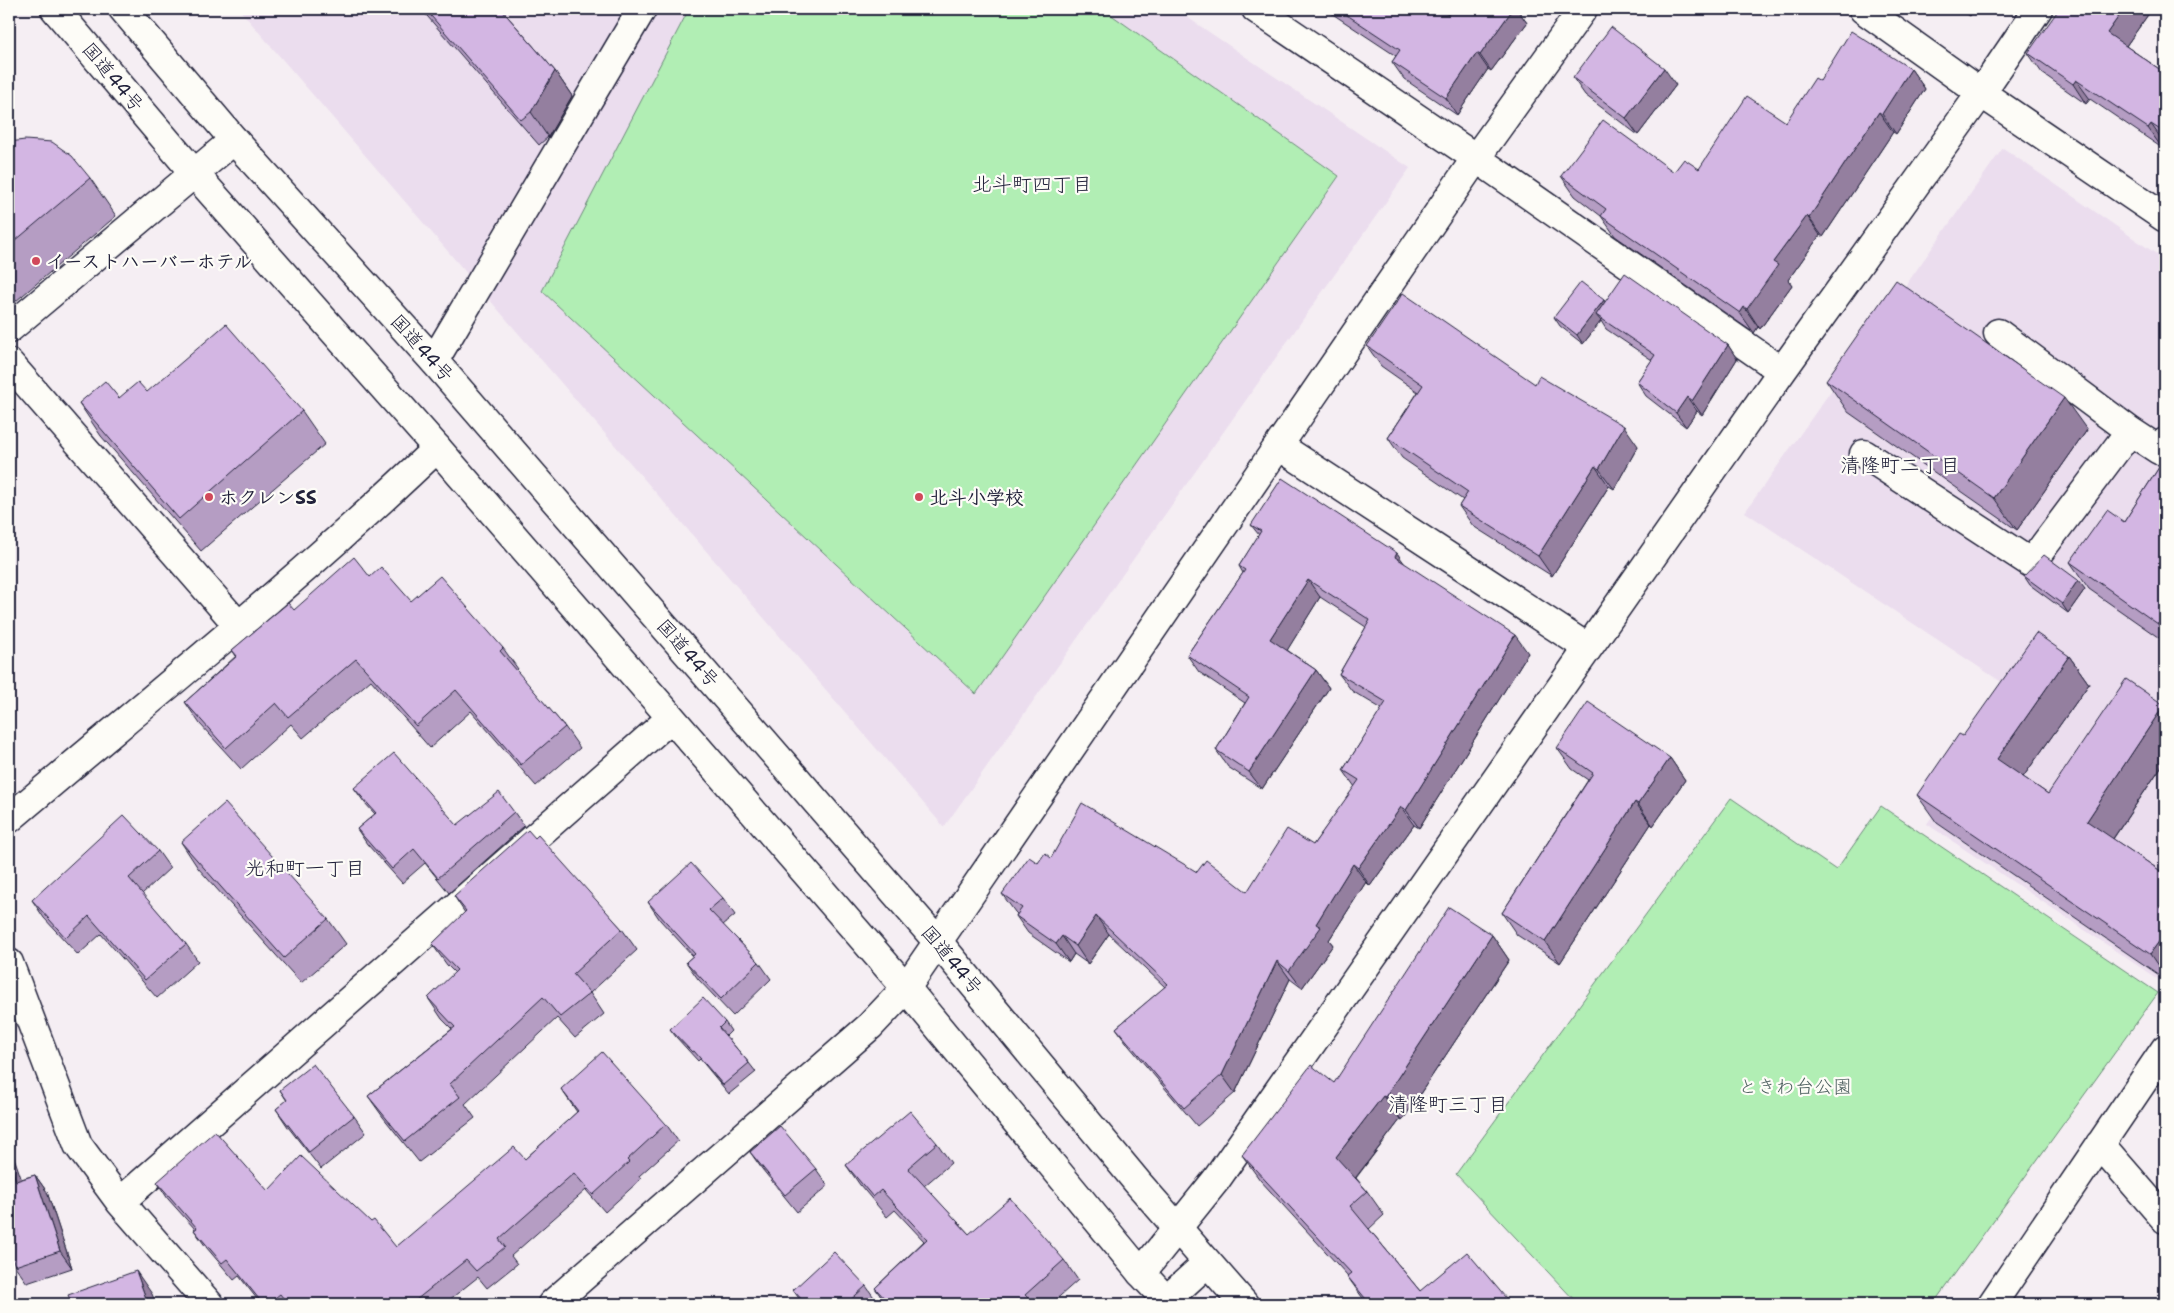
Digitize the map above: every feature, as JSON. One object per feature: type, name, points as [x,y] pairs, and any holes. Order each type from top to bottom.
[{"type":"main road","name":"国道44号","points":[[55,9],[194,173],[437,448],[906,988],[1166,1303]]},
{"type":"main road","name":"国道44号","points":[[123,9],[234,140],[434,361],[938,942],[1138,1183],[1244,1304]]},
{"type":"main road","points":[[434,361],[642,9]]},
{"type":"main road","points":[[1256,9],[1476,158],[1782,371]]},
{"type":"main road","points":[[552,1304],[870,1026],[906,988],[1476,158],[1584,9]]},
{"type":"main road","points":[[1863,9],[1981,93],[2165,218]]},
{"type":"main road","points":[[1141,1273],[1222,1172],[1782,371],[1981,93],[2038,9]]},
{"type":"main road","points":[[9,329],[234,140]]},
{"type":"main road","points":[[1998,333],[2130,431],[2159,450],[2165,442]]},
{"type":"main road","points":[[9,362],[238,626]]},
{"type":"main road","points":[[1864,454],[2032,563],[2130,431]]},
{"type":"main road","points":[[1279,446],[1588,648]]},
{"type":"main road","points":[[9,819],[238,626],[389,493],[437,448]]},
{"type":"main road","points":[[120,1202],[671,718]]},
{"type":"main road","points":[[9,966],[78,1145],[120,1202],[209,1304]]},
{"type":"main road","points":[[1992,1304],[2165,1049]]},
{"type":"main road","points":[[2100,1144],[2165,1218]]},
{"type":"main road","points":[[1166,1303],[1207,1263]]},
{"type":"shaded area","name":"北斗小学校","points":[[239,9],[1175,9],[1410,168],[944,827]]},
{"type":"shaded area","points":[[2003,148],[2165,260],[2165,984],[1927,824],[2015,691],[1745,512]]},
{"type":"green space","name":"北斗小学校","points":[[689,9],[1103,9],[1339,176],[976,694],[542,291]]},
{"type":"green space","name":"ときわ台公園","points":[[1731,798],[1836,870],[1881,806],[2158,993],[1933,1304],[1578,1304],[1456,1174]]},
{"type":"building","points":[[425,9],[501,9],[555,71],[531,112],[521,120]]},
{"type":"building","points":[[1338,9],[1440,9],[1448,15],[1453,9],[1513,9],[1480,55],[1477,53],[1446,98],[1392,62],[1400,50]]},
{"type":"building","points":[[2059,9],[2124,9],[2107,33],[2165,73],[2165,133],[2151,124],[2148,128],[2076,80],[2073,84],[2028,53]]},
{"type":"building","points":[[1611,27],[1664,68],[1626,118],[1573,78]]},
{"type":"building","points":[[1851,31],[1911,69],[1882,114],[1879,112],[1809,218],[1807,216],[1773,262],[1778,265],[1747,309],[1744,307],[1740,313],[1601,216],[1606,209],[1561,176],[1603,120],[1674,172],[1684,159],[1699,169],[1747,96],[1786,122],[1815,78],[1820,81]]},
{"type":"building","points":[[25,140],[52,142],[72,156],[90,178],[9,246],[9,142]]},
{"type":"building","points":[[1625,273],[1728,345],[1692,401],[1687,397],[1676,413],[1637,382],[1655,355],[1596,315]]},
{"type":"building","points":[[1896,280],[2064,398],[1994,498],[1826,380]]},
{"type":"building","points":[[1581,282],[1604,300],[1577,335],[1554,317]]},
{"type":"building","points":[[1403,293],[1535,384],[1539,376],[1624,426],[1599,469],[1595,466],[1538,556],[1459,506],[1468,492],[1388,438],[1423,385],[1367,346]]},
{"type":"building","name":"ホクレンSS","points":[[226,324],[302,411],[179,519],[79,403],[105,381],[119,398],[138,382],[147,392]]},
{"type":"building","points":[[2165,458],[2165,629],[2070,562],[2107,510],[2124,522]]},
{"type":"building","points":[[1282,478],[1397,553],[1395,557],[1515,635],[1406,810],[1401,807],[1358,868],[1353,864],[1316,924],[1321,927],[1289,971],[1277,961],[1222,1075],[1184,1108],[1116,1028],[1168,984],[1096,916],[1076,946],[1062,936],[1056,944],[1016,916],[1022,908],[1002,894],[1029,857],[1038,863],[1045,853],[1051,858],[1082,803],[1197,872],[1206,860],[1247,892],[1287,829],[1313,845],[1359,780],[1343,770],[1386,702],[1339,674],[1370,620],[1308,580],[1270,639],[1316,670],[1249,772],[1216,750],[1249,697],[1187,655],[1245,570],[1239,566],[1261,531],[1251,525]]},
{"type":"building","points":[[2044,555],[2078,580],[2062,604],[2024,576]]},
{"type":"building","points":[[354,557],[370,577],[381,567],[411,601],[440,576],[503,648],[500,651],[565,727],[521,765],[456,690],[416,726],[356,659],[288,717],[276,703],[226,748],[185,702],[237,656],[232,650],[288,603],[294,610]]},
{"type":"building","points":[[2036,633],[2069,656],[1997,759],[2048,794],[2126,679],[2164,705],[2087,821],[2165,874],[2165,899],[2160,907],[2165,911],[2165,933],[2150,954],[1917,795],[1959,734],[1963,736]]},
{"type":"building","points":[[1588,702],[1670,758],[1638,804],[1635,802],[1545,942],[1502,913],[1593,773],[1557,748]]},
{"type":"building","points":[[394,753],[457,825],[499,792],[514,812],[438,878],[414,849],[392,869],[357,829],[376,813],[354,788]]},
{"type":"building","points":[[225,803],[328,919],[284,958],[181,842]]},
{"type":"building","points":[[124,815],[158,851],[129,878],[186,944],[145,980],[89,916],[66,938],[32,900]]},
{"type":"building","points":[[528,830],[535,838],[538,835],[622,929],[573,974],[590,993],[560,1017],[543,997],[450,1084],[460,1097],[405,1141],[368,1096],[455,1027],[428,998],[457,970],[432,944],[466,911],[454,896]]},
{"type":"building","points":[[691,863],[723,898],[709,910],[759,962],[721,999],[686,962],[695,954],[648,902]]},
{"type":"building","points":[[1449,907],[1492,935],[1385,1097],[1383,1096],[1336,1157],[1367,1191],[1350,1206],[1420,1291],[1467,1252],[1511,1304],[1370,1304],[1347,1276],[1351,1273],[1242,1155],[1311,1065],[1334,1083]]},
{"type":"building","points":[[703,998],[725,1022],[719,1028],[749,1063],[723,1085],[694,1051],[692,1052],[670,1029]]},
{"type":"building","points":[[602,1052],[666,1124],[593,1195],[574,1173],[499,1239],[505,1247],[476,1271],[466,1260],[411,1304],[288,1304],[280,1294],[267,1304],[263,1304],[227,1259],[222,1263],[194,1230],[197,1228],[157,1182],[215,1131],[268,1191],[301,1156],[371,1222],[374,1220],[396,1247],[514,1147],[525,1159],[578,1111],[561,1089]]},
{"type":"building","points":[[313,1064],[354,1116],[309,1152],[276,1109],[287,1100],[280,1090]]},
{"type":"building","points":[[910,1111],[937,1143],[908,1168],[969,1234],[1010,1198],[1064,1260],[1025,1295],[1028,1298],[1021,1304],[890,1304],[875,1288],[927,1239],[881,1190],[873,1197],[846,1165]]},
{"type":"building","points":[[780,1126],[816,1169],[785,1195],[750,1152]]},
{"type":"building","points":[[9,1160],[16,1181],[35,1175],[60,1251],[15,1266],[9,1249]]},
{"type":"building","points":[[834,1252],[866,1286],[846,1304],[806,1304],[793,1290]]},
{"type":"building","points":[[136,1271],[148,1304],[72,1304],[68,1295]]},
{"type":"place","name":"イーストハーバーホテル","points":[[36,261]]},
{"type":"place","name":"ホクレンSS","points":[[209,497]]},
{"type":"place","name":"北斗小学校","points":[[919,497]]},
{"type":"district","name":"北斗町四丁目","points":[[1032,184]]},
{"type":"district","name":"清隆町二丁目","points":[[1900,465]]},
{"type":"district","name":"光和町一丁目","points":[[305,868]]},
{"type":"district","name":"清隆町三丁目","points":[[1448,1104]]}]
